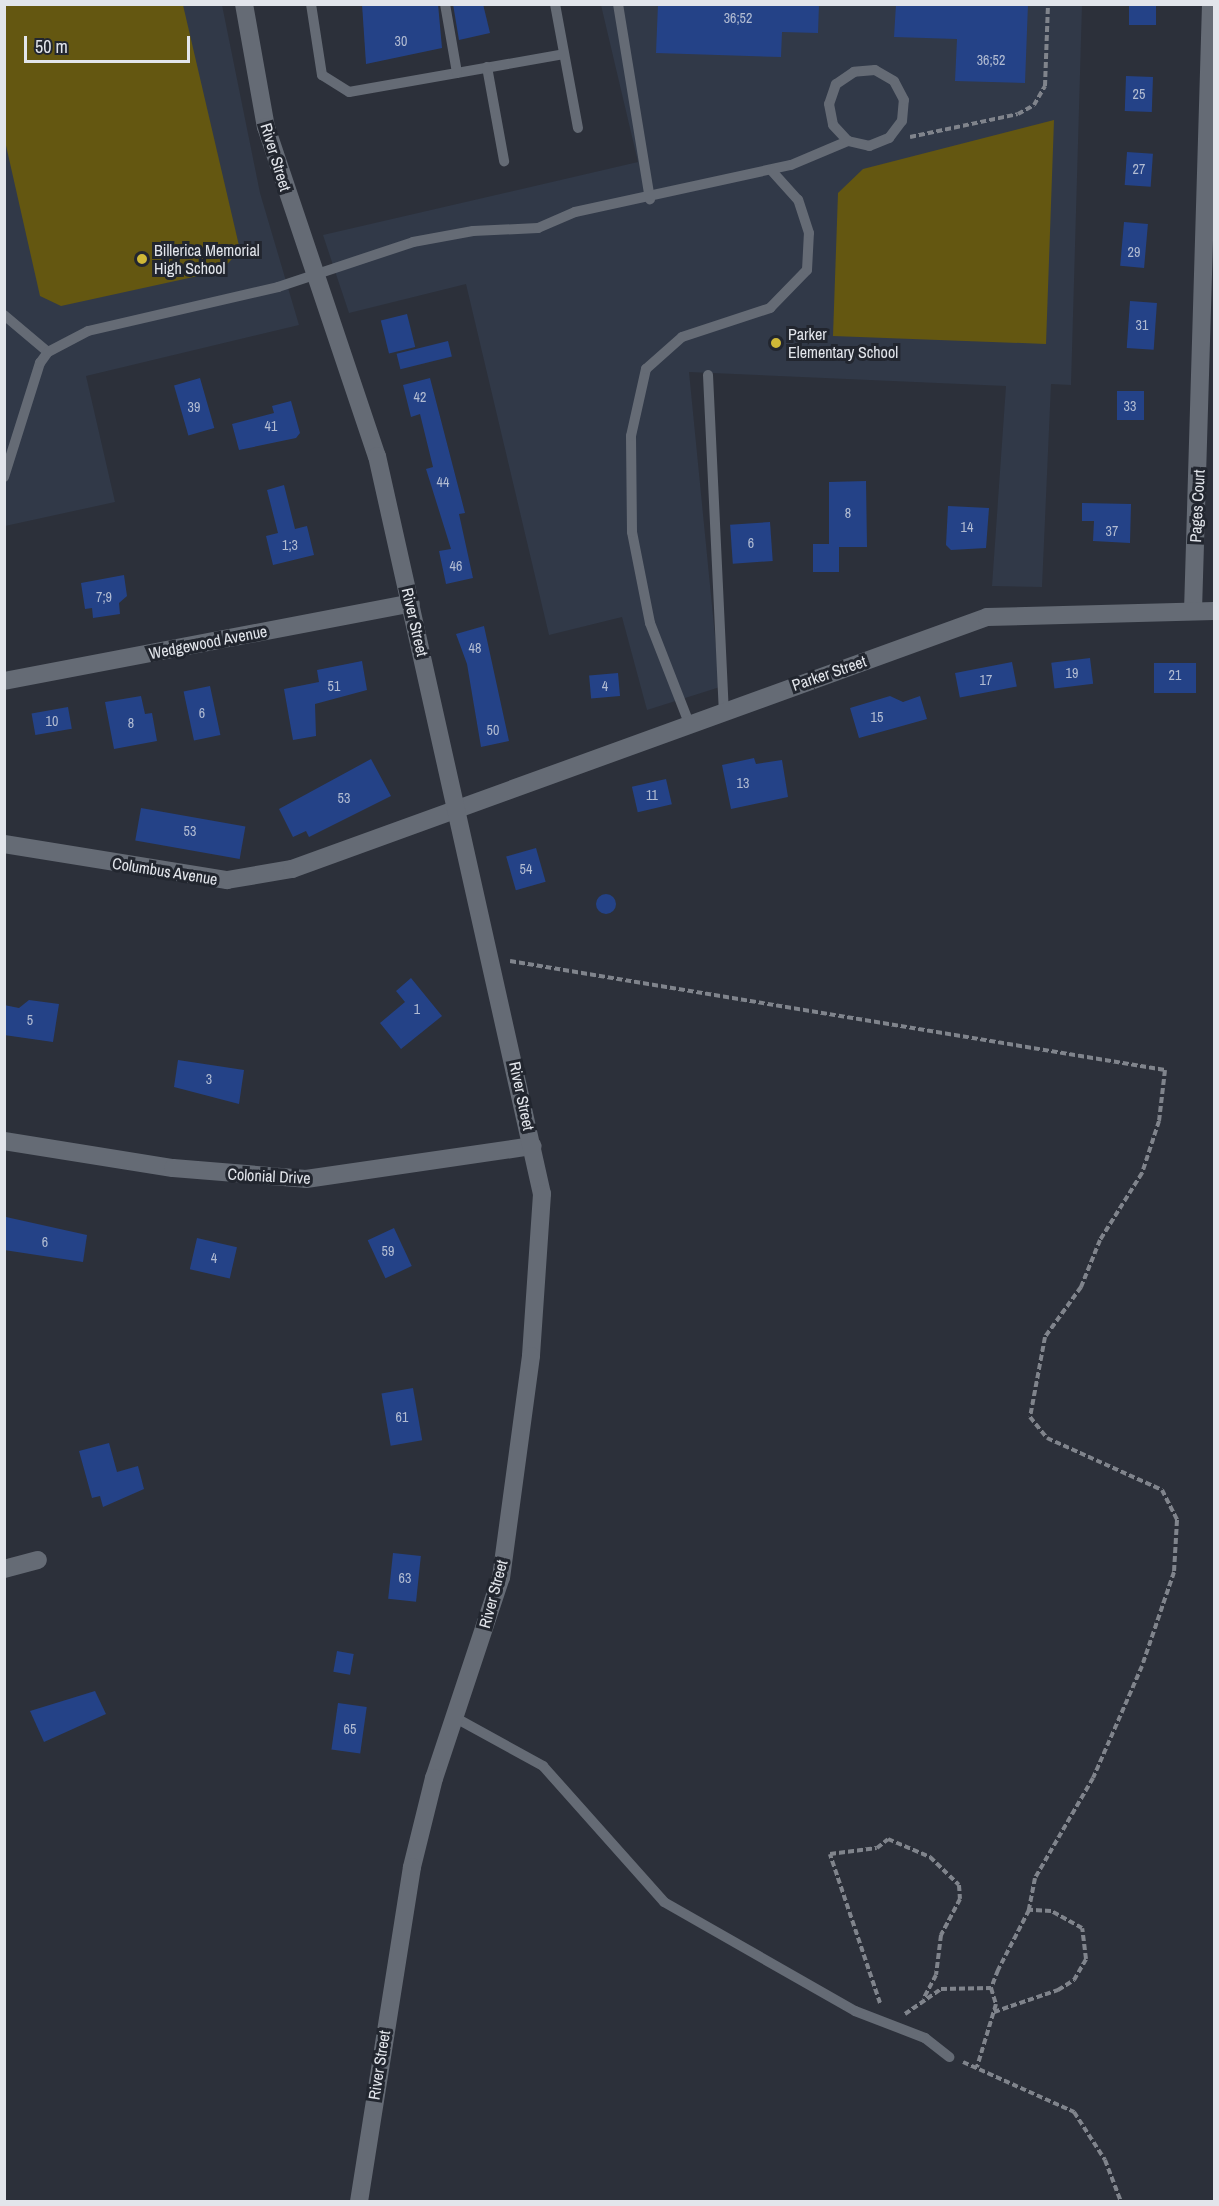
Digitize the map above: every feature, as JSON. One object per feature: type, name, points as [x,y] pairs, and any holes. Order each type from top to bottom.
[{"type":"street","name":"River Street","points":[[244,4],[266,127],[377,456],[542,1194],[540,1248],[501,1577],[454,1717],[412,1867],[358,2202]]},
{"type":"street","name":"Pages Court","points":[[1193,611],[1211,4]]},
{"type":"street","name":"Wedgewood Avenue","points":[[4,681],[411,603]]},
{"type":"street","name":"Parker Street","points":[[457,806],[987,617],[1215,611]]},
{"type":"street","name":"Columbus Avenue","points":[[4,844],[227,880],[292,869],[457,806]]},
{"type":"street","name":"Colonial Drive","points":[[4,1141],[174,1168],[306,1179],[533,1146]]},
{"type":"street","points":[[4,1569],[38,1560]]},
{"type":"lane","points":[[311,4],[322,75],[349,92],[564,54]]},
{"type":"lane","points":[[445,4],[457,73]]},
{"type":"lane","points":[[555,4],[578,128]]},
{"type":"lane","points":[[618,4],[650,199]]},
{"type":"lane","points":[[487,68],[504,161]]},
{"type":"lane","points":[[875,70],[894,81],[904,100],[895,130],[869,146],[848,141],[833,125],[829,104],[836,84],[854,72],[875,70]]},
{"type":"lane","points":[[4,477],[40,363],[48,352],[88,331],[278,286],[314,272],[413,242],[473,231],[538,228],[575,212],[650,199],[771,170],[848,141]]},
{"type":"lane","points":[[689,723],[650,623],[632,532],[631,436],[646,369],[682,337],[770,308],[807,270],[809,232],[798,200],[771,170]]},
{"type":"lane","points":[[4,315],[48,352]]},
{"type":"lane","points":[[708,375],[724,710]]},
{"type":"lane","points":[[454,1717],[543,1766],[664,1902],[855,2011],[925,2038],[949,2057]]},
{"type":"path","points":[[895,130],[916,139],[1018,114],[1034,105],[1045,86],[1048,4]]},
{"type":"path","points":[[491,958],[1166,1070],[1159,1121],[1142,1173],[1100,1240],[1082,1287],[1045,1337],[1029,1400],[1030,1417],[1047,1438],[1162,1490],[1176,1520],[1174,1572],[1142,1666],[1093,1778],[1035,1878],[1029,1910],[991,1988],[993,2012],[977,2067]]},
{"type":"path","points":[[923,1999],[936,1975],[940,1935],[960,1899],[959,1885],[930,1857],[888,1839],[877,1848],[830,1854],[855,1940],[890,2024],[923,1999],[941,1989],[991,1988]]},
{"type":"path","points":[[993,2012],[1058,1990],[1074,1980],[1086,1959],[1082,1929],[1051,1911],[1029,1910]]},
{"type":"path","points":[[949,2057],[1046,2096],[1084,2121],[1121,2202]]},
{"type":"shaded area","name":"Billerica Memorial High School","points":[[4,5],[222,5],[260,193],[299,325],[86,376],[115,502],[5,526]]},
{"type":"shaded area","points":[[4,5],[183,5],[240,250],[221,271],[61,306],[40,296],[5,141]]},
{"type":"shaded area","name":"Parker Elementary School","points":[[601,5],[1082,5],[1071,385],[1051,384],[1042,587],[992,586],[1006,386],[689,372],[720,687],[647,710],[622,617],[549,635],[466,284],[349,313],[323,235],[638,162]]},
{"type":"shaded area","points":[[1054,120],[1046,344],[833,336],[838,193],[863,169]]},
{"type":"building","points":[[362,4],[438,4],[442,48],[366,64]]},
{"type":"building","points":[[453,4],[483,4],[490,33],[459,40]]},
{"type":"building","points":[[658,4],[819,4],[818,33],[782,32],[781,57],[656,53]]},
{"type":"building","points":[[896,4],[1028,4],[1025,83],[955,81],[957,39],[894,37]]},
{"type":"building","points":[[1129,4],[1156,4],[1156,25],[1129,25]]},
{"type":"building","points":[[1126,76],[1153,77],[1152,112],[1125,111]]},
{"type":"building","points":[[1127,152],[1153,154],[1151,187],[1125,185]]},
{"type":"building","points":[[1124,222],[1148,224],[1144,268],[1120,266]]},
{"type":"building","points":[[1130,301],[1157,303],[1154,350],[1127,348]]},
{"type":"building","points":[[407,314],[415,347],[389,354],[381,321]]},
{"type":"building","points":[[448,341],[452,357],[400,369],[397,354]]},
{"type":"building","points":[[200,378],[214,428],[188,435],[174,385]]},
{"type":"building","points":[[430,378],[465,513],[459,514],[473,578],[446,584],[439,551],[451,549],[426,469],[433,467],[420,414],[411,417],[403,385]]},
{"type":"building","points":[[1117,391],[1144,391],[1144,420],[1117,420]]},
{"type":"building","points":[[291,401],[300,433],[296,438],[239,450],[232,424],[274,413],[272,406]]},
{"type":"building","points":[[866,481],[867,547],[839,547],[839,572],[813,572],[813,544],[829,544],[829,482]]},
{"type":"building","points":[[284,485],[295,529],[307,526],[314,555],[273,565],[266,536],[278,533],[267,490]]},
{"type":"building","points":[[1082,503],[1131,504],[1130,543],[1093,541],[1094,521],[1082,521]]},
{"type":"building","points":[[948,506],[989,508],[986,548],[951,550],[946,545]]},
{"type":"building","points":[[770,522],[773,561],[733,564],[730,525]]},
{"type":"building","points":[[124,575],[127,596],[119,603],[120,614],[93,618],[92,608],[85,609],[81,583]]},
{"type":"building","points":[[484,626],[509,741],[481,747],[467,664],[456,634]]},
{"type":"building","points":[[1090,658],[1093,684],[1054,689],[1051,663]]},
{"type":"building","points":[[362,661],[367,690],[315,704],[316,736],[293,740],[284,689],[319,682],[317,670]]},
{"type":"building","points":[[1012,662],[1017,687],[960,698],[955,673]]},
{"type":"building","points":[[1154,663],[1196,663],[1196,693],[1154,693]]},
{"type":"building","points":[[618,673],[620,696],[591,698],[589,676]]},
{"type":"building","points":[[210,686],[220,735],[194,741],[184,692]]},
{"type":"building","points":[[141,696],[145,714],[152,713],[157,741],[114,749],[105,702]]},
{"type":"building","points":[[890,696],[903,702],[920,696],[927,719],[859,738],[850,708]]},
{"type":"building","points":[[68,707],[72,729],[35,735],[32,713]]},
{"type":"building","points":[[754,758],[756,764],[782,760],[788,797],[731,809],[722,765]]},
{"type":"building","points":[[371,759],[391,796],[309,837],[306,831],[293,837],[279,809]]},
{"type":"building","points":[[666,779],[672,804],[638,812],[632,787]]},
{"type":"building","points":[[141,808],[245,826],[240,859],[135,840]]},
{"type":"building","points":[[536,848],[546,882],[516,890],[506,857]]},
{"type":"building","points":[[606,894],[613,897],[616,904],[613,911],[606,914],[599,911],[596,904],[599,897]]},
{"type":"building","points":[[411,978],[442,1016],[401,1049],[380,1023],[405,1002],[396,991]]},
{"type":"building","points":[[29,1000],[59,1004],[53,1042],[4,1035],[4,1005],[19,1008]]},
{"type":"building","points":[[178,1060],[244,1070],[239,1104],[174,1087]]},
{"type":"building","points":[[6,1217],[87,1235],[83,1262],[4,1250]]},
{"type":"building","points":[[394,1228],[412,1266],[385,1278],[368,1240]]},
{"type":"building","points":[[197,1238],[237,1247],[230,1278],[190,1269]]},
{"type":"building","points":[[413,1388],[422,1440],[391,1446],[381,1394]]},
{"type":"building","points":[[109,1443],[117,1472],[138,1466],[144,1489],[103,1507],[100,1496],[92,1498],[79,1451]]},
{"type":"building","points":[[393,1553],[421,1556],[416,1602],[388,1599]]},
{"type":"building","points":[[337,1651],[354,1654],[350,1675],[333,1672]]},
{"type":"building","points":[[95,1691],[106,1714],[44,1742],[30,1711]]},
{"type":"building","points":[[338,1703],[367,1707],[360,1754],[331,1750]]},
{"type":"place","name":"Billerica Memorial High School","points":[[142,259]]},
{"type":"place","name":"Parker Elementary School","points":[[776,343]]}]
